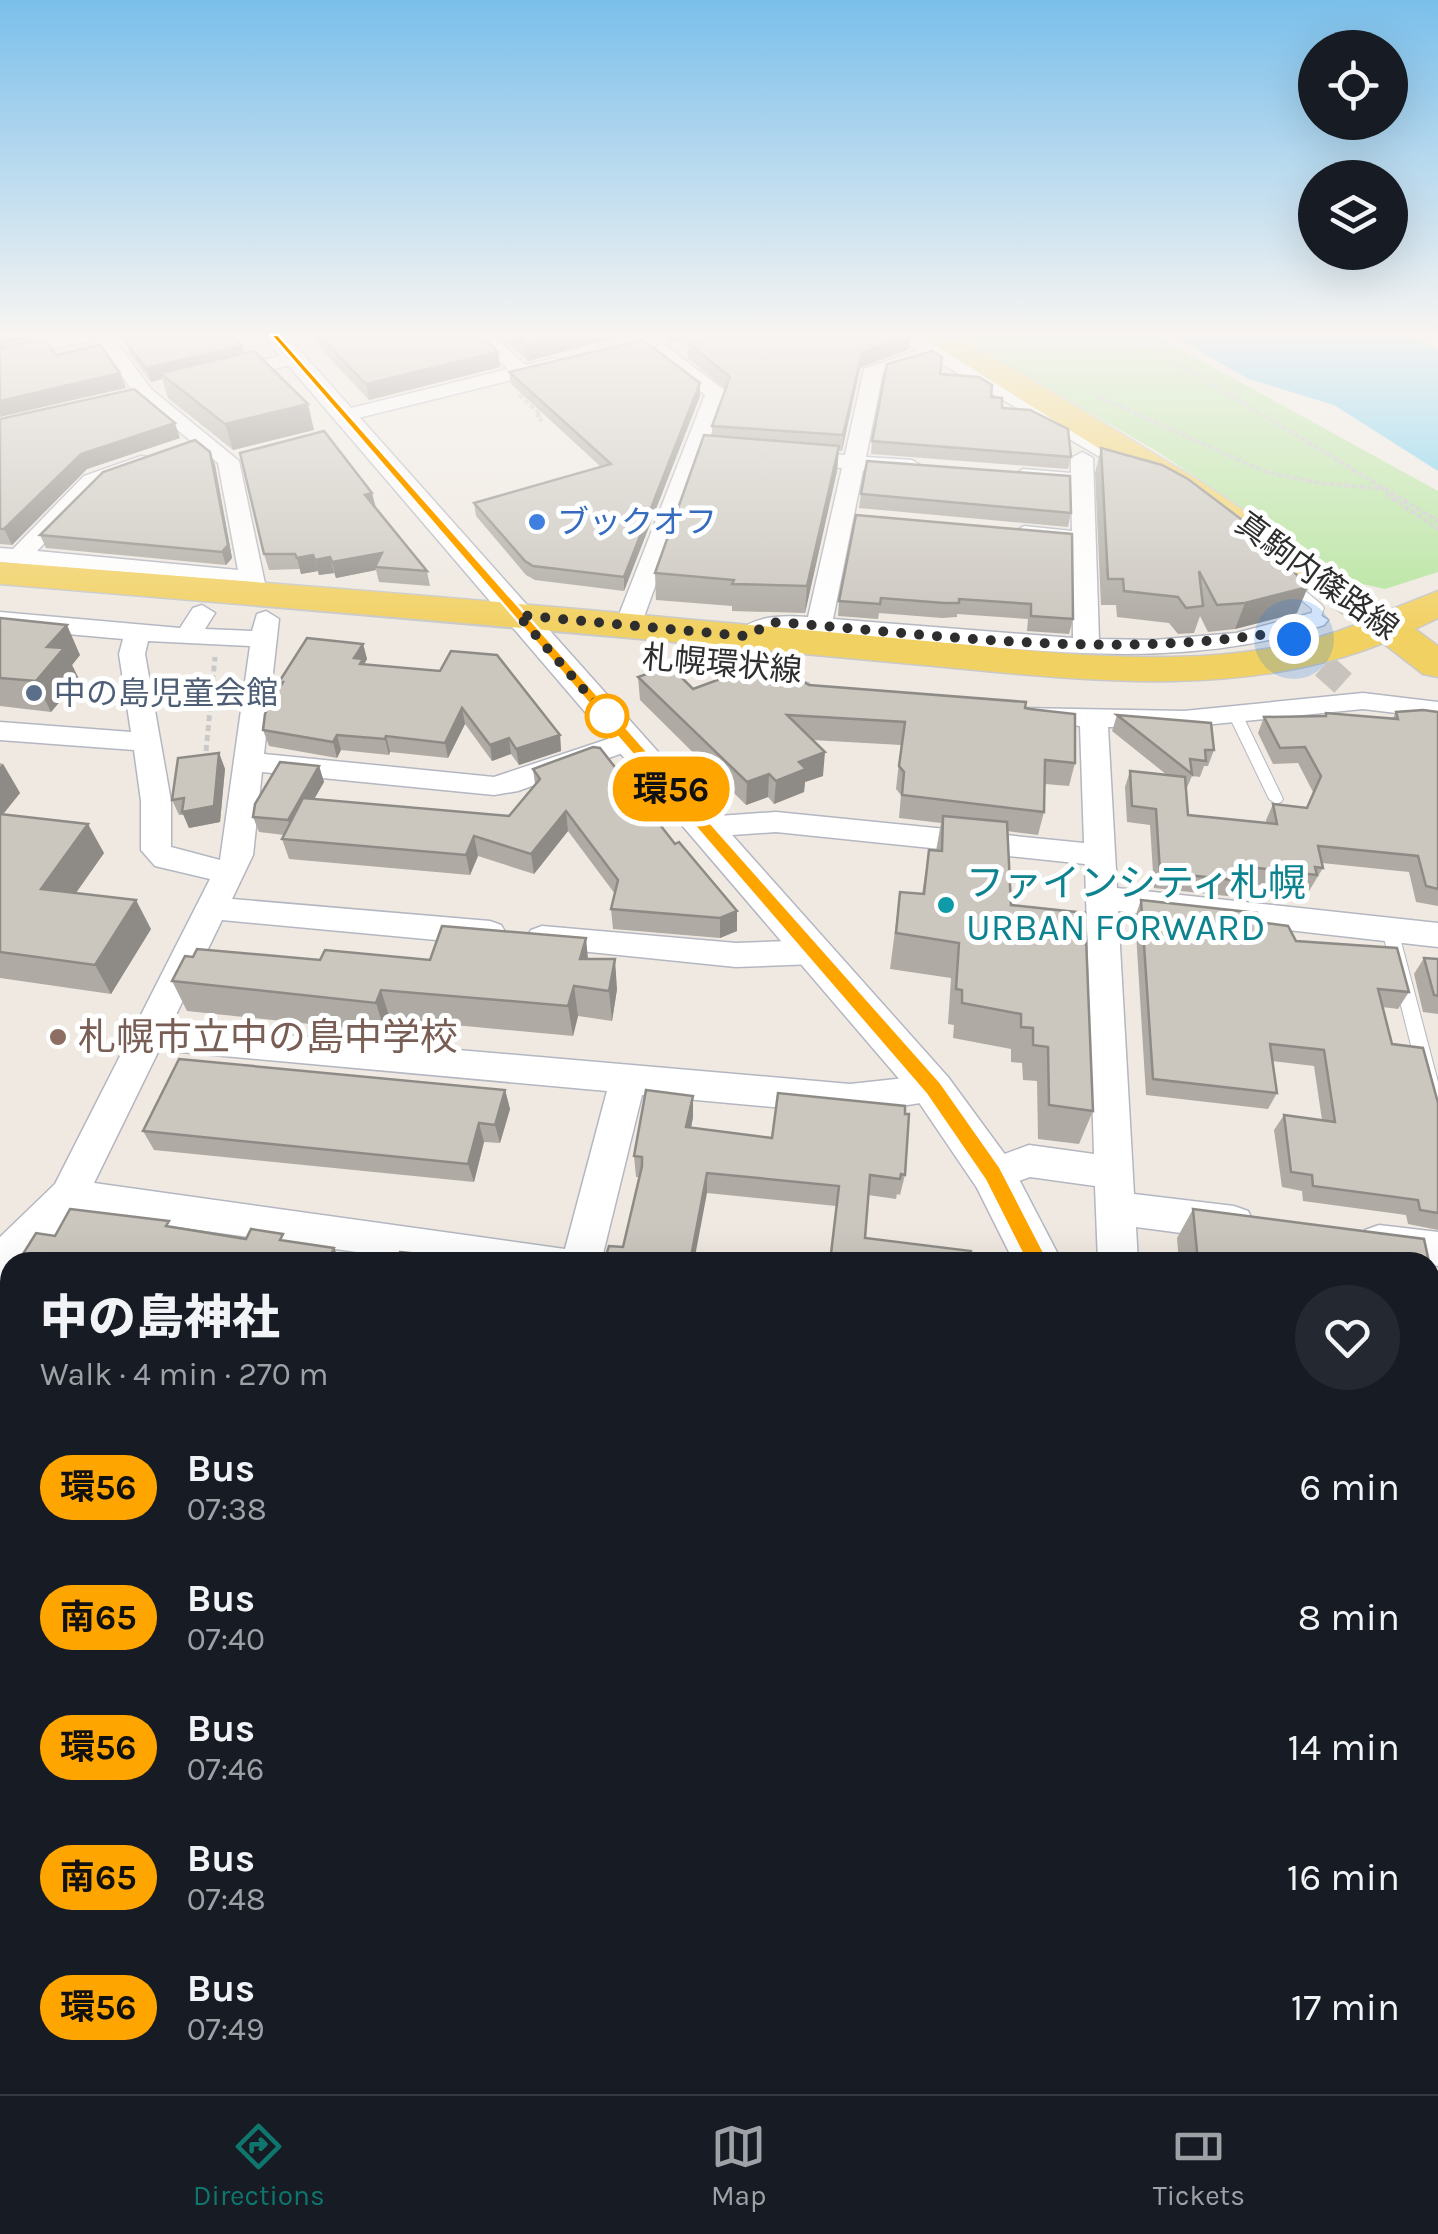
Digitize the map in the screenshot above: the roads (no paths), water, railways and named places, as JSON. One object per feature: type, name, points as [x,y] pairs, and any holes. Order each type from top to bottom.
[{"type":"main road","name":"真駒内篠路線","points":[[1106,435],[1422,634]]},
{"type":"main road","name":"札幌環状線","points":[[6,562],[260,607],[546,648],[739,651]]},
{"type":"main road","name":"札幌環状線","points":[[0,594],[202,631],[260,607],[518,615],[628,625],[739,651],[1086,698],[1252,693],[1332,680],[1422,634]]},
{"type":"street","points":[[11,1252],[69,1196],[238,855],[250,762],[260,607],[228,461],[196,435]]},
{"type":"street","points":[[348,435],[518,615],[934,1089],[992,1174],[1033,1252]]},
{"type":"street","points":[[628,625],[701,435]]},
{"type":"street","points":[[819,625],[850,517],[852,462],[859,435]]},
{"type":"street","points":[[1079,435],[1127,464],[1209,499]]},
{"type":"street","points":[[1086,647],[1082,450],[1087,440]]},
{"type":"street","points":[[6,562],[92,481],[204,441]]},
{"type":"street","points":[[695,450],[928,468]]},
{"type":"street","points":[[228,461],[257,454]]},
{"type":"street","points":[[1005,474],[1082,480]]},
{"type":"street","points":[[1008,532],[1082,539]]},
{"type":"street","points":[[0,620],[136,633],[202,631]]},
{"type":"street","points":[[828,695],[809,694],[739,651],[777,622],[1086,647],[1174,646],[1290,635],[1314,620]]},
{"type":"street","points":[[136,633],[132,654],[156,801],[158,856],[230,872]]},
{"type":"street","points":[[1000,711],[1094,720],[1236,716],[1358,696],[1438,710]]},
{"type":"street","points":[[1094,720],[1117,1252]]},
{"type":"street","points":[[0,731],[96,741],[146,741]]},
{"type":"street","points":[[250,762],[494,786],[628,741]]},
{"type":"street","points":[[704,826],[776,822],[1100,855]]},
{"type":"street","points":[[1103,898],[1438,935]]},
{"type":"street","points":[[212,908],[736,955],[815,952]]},
{"type":"street","points":[[148,1036],[627,1082],[850,1099],[934,1089]]},
{"type":"street","points":[[584,1252],[627,1082]]},
{"type":"street","points":[[992,1174],[1030,1161],[1114,1190],[1268,1228]]},
{"type":"street","points":[[69,1196],[479,1252]]},
{"type":"street","points":[[1343,1238],[1438,1250]]},
{"type":"lane","points":[[1273,570],[1318,608],[1314,620]]},
{"type":"lane","points":[[1236,716],[1276,799]]},
{"type":"lane","points":[[1390,930],[1438,1116]]},
{"type":"water","points":[[1381,435],[1438,435],[1438,471]]},
{"type":"tunnel","points":[[1294,639],[1352,691]]},
{"type":"place","name":"ブックオフ","points":[[537,522]]},
{"type":"place","name":"中の島児童会館","points":[[34,693]]},
{"type":"place","name":"ファインシティ札幌 URBAN FORWARD","points":[[946,905]]},
{"type":"place","name":"札幌市立中の島中学校","points":[[58,1037]]}]
